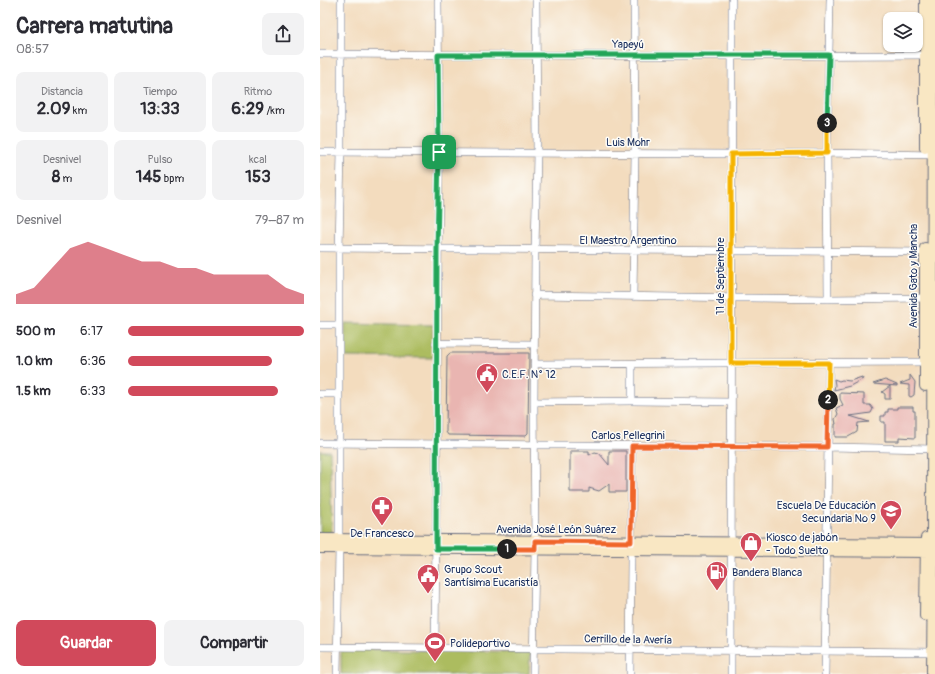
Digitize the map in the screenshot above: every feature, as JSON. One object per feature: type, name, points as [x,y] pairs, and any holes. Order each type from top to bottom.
[{"type":"main road","name":"Avenida Gato y Mancha","points":[[925,0],[931,55]]},
{"type":"main road","name":"Avenida Gato y Mancha","points":[[930,652],[931,449],[928,362],[931,351],[928,298],[931,252],[931,55],[933,0]]},
{"type":"main road","name":"Avenida José León Suárez","points":[[320,539],[338,544]]},
{"type":"main road","name":"Avenida José León Suárez","points":[[320,548],[338,544],[931,548]]},
{"type":"main road","points":[[925,674],[930,652]]},
{"type":"main road","points":[[930,652],[932,674]]},
{"type":"street","points":[[337,674],[341,0]]},
{"type":"street","points":[[435,648],[436,343],[439,152],[438,0]]},
{"type":"street","points":[[533,674],[535,545],[534,250],[537,153],[536,0]]},
{"type":"street","points":[[633,297],[635,153],[634,0]]},
{"type":"street","name":"11 de Septiembre","points":[[731,674],[732,0]]},
{"type":"street","points":[[828,299],[827,153],[830,0]]},
{"type":"street","name":"Yapeyú","points":[[320,54],[732,56],[931,55]]},
{"type":"street","name":"Luis Mohr","points":[[320,152],[827,153],[931,155]]},
{"type":"street","name":"El Maestro Argentino","points":[[320,248],[731,252],[931,252]]},
{"type":"street","points":[[534,295],[828,299],[928,298]]},
{"type":"street","points":[[320,325],[339,325]]},
{"type":"street","points":[[436,343],[534,344]]},
{"type":"street","points":[[534,364],[928,362]]},
{"type":"street","points":[[825,674],[829,363]]},
{"type":"street","points":[[632,364],[632,400]]},
{"type":"street","points":[[320,394],[338,394]]},
{"type":"street","points":[[534,402],[632,400],[731,402]]},
{"type":"street","name":"Carlos Pellegrini","points":[[320,443],[931,449]]},
{"type":"street","points":[[630,674],[632,446]]},
{"type":"street","name":"Cerrillo de la Avería","points":[[320,648],[731,651],[825,650],[930,652]]},
{"type":"green space","points":[[345,323],[433,325],[433,358],[345,357]]},
{"type":"green space","points":[[320,451],[330,451],[332,537],[320,537]]},
{"type":"green space","name":"Polideportivo","points":[[341,649],[530,652],[529,674],[341,674]]},
{"type":"building","name":"C.E.F. N° 12","points":[[450,353],[529,353],[528,433],[525,436],[448,435],[446,432],[447,356]]},
{"type":"building","points":[[910,375],[915,382],[914,395],[911,397],[909,396],[909,385],[900,384],[910,380]]},
{"type":"building","points":[[862,377],[863,379],[850,386],[834,390],[834,379],[839,381],[850,381]]},
{"type":"building","points":[[885,380],[897,385],[897,386],[873,384]]},
{"type":"building","points":[[890,386],[890,399],[885,399],[885,394],[882,392]]},
{"type":"building","points":[[840,393],[864,394],[864,405],[870,405],[873,409],[871,413],[850,416],[869,422],[858,423],[857,432],[848,437],[835,437],[835,419],[838,414],[836,408],[843,405],[840,399]]},
{"type":"building","points":[[897,407],[913,407],[913,411],[915,411],[915,438],[899,437],[899,441],[885,441],[885,422],[881,422],[881,416],[885,416],[885,412],[888,412],[888,409],[897,409]]},
{"type":"building","points":[[570,451],[589,451],[589,455],[595,452],[599,453],[609,465],[609,451],[626,451],[626,492],[609,492],[609,484],[599,491],[589,488],[589,492],[570,492]]},
{"type":"place","name":"C.E.F. N° 12","points":[[487,394]]},
{"type":"place","name":"De Francesco","points":[[382,526]]},
{"type":"place","name":"Escuela De Educación Secundaria Nº 9","points":[[891,530]]},
{"type":"place","name":"Kiosco de jabón - Todo Suelto","points":[[751,562]]},
{"type":"place","name":"Bandera Blanca","points":[[717,592]]},
{"type":"place","name":"Grupo Scout Santísima Eucaristía","points":[[428,594]]},
{"type":"place","name":"Polideportivo","points":[[435,662]]},
{"type":"route","points":[[438,55],[829,55],[827,153],[731,154],[731,363],[829,363],[827,447],[632,446],[631,542],[535,541],[535,549],[436,549],[437,249],[439,152],[438,55]]}]
